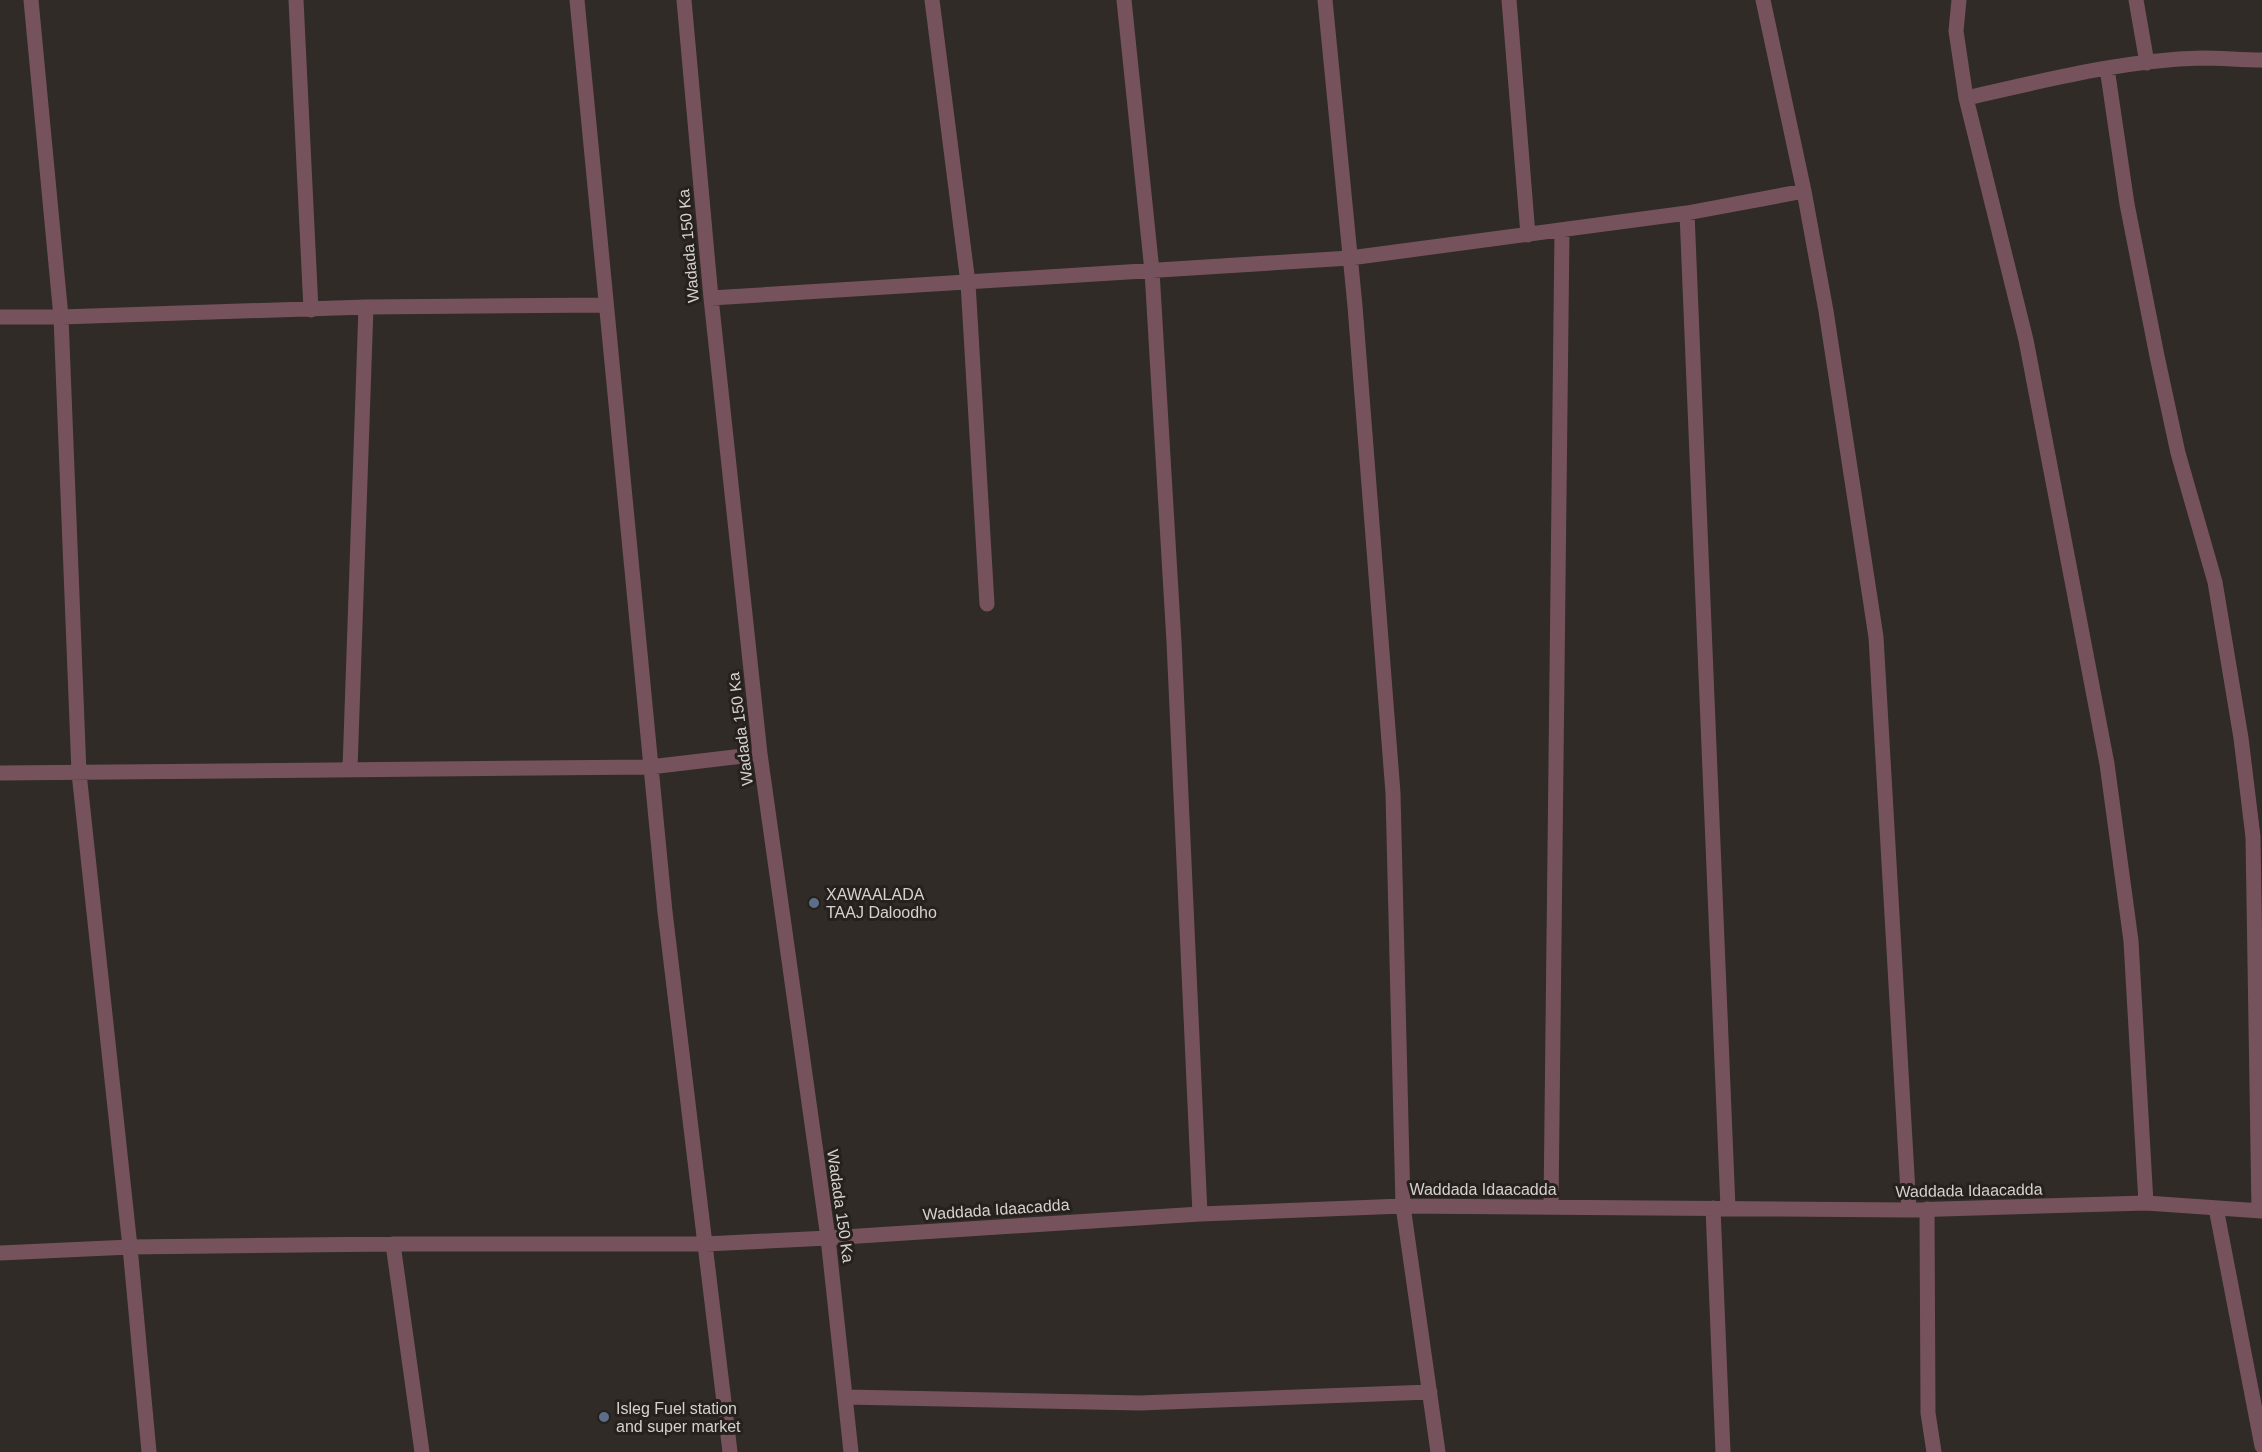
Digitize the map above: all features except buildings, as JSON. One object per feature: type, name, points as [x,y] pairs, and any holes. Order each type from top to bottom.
[{"type":"street","points":[[31,0],[61,317],[79,774],[130,1247],[149,1452]]},
{"type":"street","points":[[296,0],[311,310]]},
{"type":"street","points":[[576,0],[665,912],[730,1452]]},
{"type":"street","name":"Wadada 150 Ka","points":[[684,0],[711,298],[760,754],[828,1238],[851,1452]]},
{"type":"street","points":[[932,0],[968,283],[987,604]]},
{"type":"street","points":[[1124,0],[1152,271],[1174,642],[1200,1214]]},
{"type":"street","points":[[1324,0],[1350,258],[1393,793],[1403,1206],[1438,1452]]},
{"type":"street","points":[[1509,0],[1528,235]]},
{"type":"street","points":[[1763,0],[1804,191],[1826,311],[1876,637],[1909,1210]]},
{"type":"street","points":[[1959,0],[1956,31],[1966,98],[2026,340],[2107,764],[2131,941],[2146,1203]]},
{"type":"street","points":[[2136,0],[2147,63]]},
{"type":"street","points":[[1966,98],[2107,68],[2202,58],[2262,60]]},
{"type":"street","points":[[2107,68],[2127,204],[2178,453],[2215,582],[2241,738],[2253,837],[2260,1211]]},
{"type":"street","points":[[711,298],[1350,258],[1687,213],[1804,191]]},
{"type":"street","points":[[1687,213],[1720,1208],[1723,1452]]},
{"type":"street","points":[[1551,1207],[1562,230]]},
{"type":"street","points":[[0,317],[366,307],[604,305]]},
{"type":"street","points":[[350,769],[366,307]]},
{"type":"street","points":[[0,773],[650,767],[760,754]]},
{"type":"street","name":"Waddada Idaacadda","points":[[0,1253],[130,1247],[705,1244],[1200,1214],[1403,1206],[1909,1210],[2146,1203],[2260,1211]]},
{"type":"street","points":[[2216,1208],[2262,1446]]},
{"type":"street","points":[[1927,1209],[1928,1413],[1934,1452]]},
{"type":"street","points":[[393,1244],[422,1452]]},
{"type":"street","points":[[845,1397],[1140,1403],[1430,1392]]},
{"type":"place","name":"XAWAALADA TAAJ Daloodho","points":[[814,903]]},
{"type":"place","name":"Isleg Fuel station and super market","points":[[604,1417]]}]
